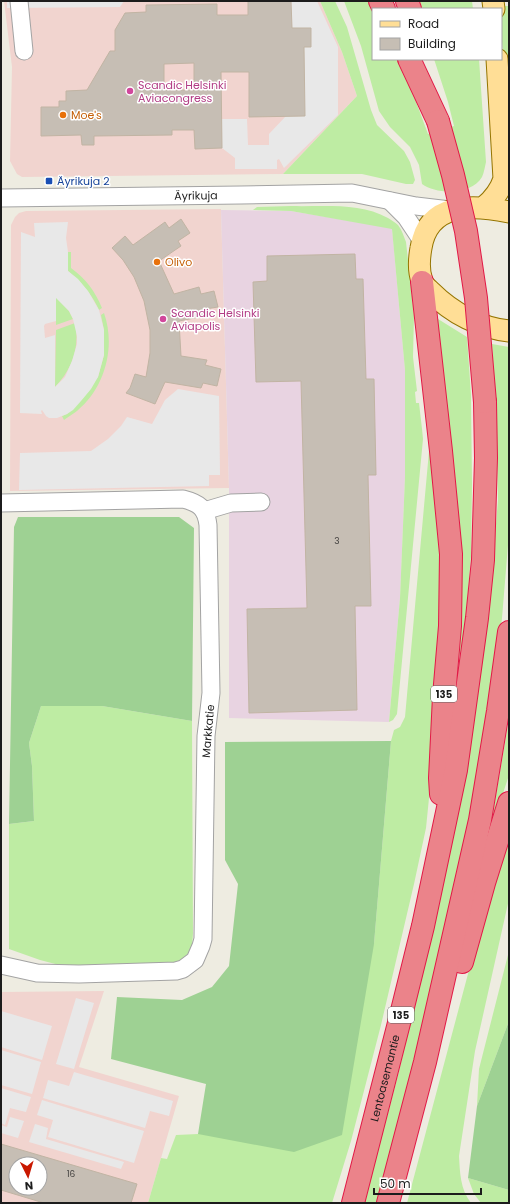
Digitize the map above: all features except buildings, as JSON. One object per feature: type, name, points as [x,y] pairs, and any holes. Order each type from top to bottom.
[{"type":"highway","points":[[409,60],[438,121]]},
{"type":"highway","points":[[424,60],[466,231],[476,298],[485,402],[485,498],[477,618],[456,770],[442,835]]},
{"type":"highway","name":"135","points":[[422,282],[451,554],[450,626],[444,696],[440,778],[442,835]]},
{"type":"highway","points":[[388,1203],[436,1018],[480,820],[509,632]]},
{"type":"highway","points":[[436,1018],[463,961],[484,883],[509,803]]},
{"type":"highway","name":"Lentoasemantie","points":[[353,1200],[423,926],[442,835]]},
{"type":"main road","points":[[484,207],[493,200],[501,189],[504,179],[497,60]]},
{"type":"main road","points":[[484,207],[509,212]]},
{"type":"main road","name":"135","points":[[422,282],[418,262],[422,241],[429,225],[439,216],[450,210],[484,207]]},
{"type":"main road","points":[[422,282],[433,294],[456,313],[474,322],[509,331]]},
{"type":"street","points":[[19,1],[24,51]]},
{"type":"street","name":"Äyrikuja","points":[[1,198],[352,193],[416,206],[450,210]]},
{"type":"street","points":[[390,201],[406,217],[422,241]]},
{"type":"street","points":[[1,503],[183,499],[192,501],[199,505],[204,511],[231,503],[261,502]]},
{"type":"street","name":"Markkatie","points":[[1,965],[37,973],[79,974],[167,972],[183,969],[198,955],[203,939],[206,736],[211,693],[208,525],[204,511]]},
{"type":"shaded area","points":[[4,1],[320,1],[342,52],[357,96],[283,174],[22,177],[17,174],[10,161],[12,67]]},
{"type":"shaded area","points":[[7,1],[124,1],[120,7],[7,8]]},
{"type":"shaded area","points":[[291,1],[317,1],[338,47],[338,115],[284,168],[279,159],[277,160],[277,169],[235,169],[235,158],[222,148],[221,119],[247,119],[248,145],[269,145],[269,134],[286,116],[304,47],[311,47],[311,28],[292,28]]},
{"type":"shaded area","points":[[221,209],[229,488],[10,491],[11,225],[15,217],[19,213],[26,211]]},
{"type":"shaded area","points":[[221,210],[291,211],[392,228],[405,370],[405,477],[400,598],[389,722],[229,718],[229,488]]},
{"type":"shaded area","points":[[68,222],[66,238],[68,271],[78,279],[88,291],[99,310],[104,330],[104,355],[98,377],[91,389],[73,410],[57,418],[49,418],[42,410],[42,414],[20,413],[21,232],[35,237],[34,223]],"holes":[[[56,298],[69,311],[73,319],[77,336],[77,344],[65,377],[55,387],[55,335],[45,338],[44,326],[45,324],[56,321]]]},
{"type":"shaded area","points":[[178,389],[219,396],[220,475],[209,475],[209,486],[19,490],[20,453],[91,451],[108,439],[121,426],[127,417],[152,424],[165,400]]},
{"type":"shaded area","points":[[104,991],[79,1067],[179,1096],[148,1203],[1,1202],[1,992]]},
{"type":"shaded area","points":[[76,998],[94,1003],[74,1069],[56,1064]]},
{"type":"shaded area","points":[[1,1011],[52,1026],[42,1060],[1,1047]]},
{"type":"shaded area","points":[[1,1050],[41,1062],[32,1094],[1,1085]]},
{"type":"shaded area","points":[[74,1072],[173,1101],[169,1116],[150,1111],[145,1128],[43,1098],[48,1080],[69,1086]]},
{"type":"shaded area","points":[[1,1088],[31,1097],[26,1112],[10,1108],[5,1125],[1,1123]]},
{"type":"shaded area","points":[[42,1100],[144,1131],[134,1163],[48,1137],[53,1120],[37,1115]]},
{"type":"shaded area","points":[[10,1117],[24,1121],[18,1138],[1,1133],[1,1125],[7,1127]]},
{"type":"shaded area","points":[[35,1124],[48,1128],[46,1139],[124,1162],[121,1169],[29,1142]]},
{"type":"green space","points":[[320,1],[335,1],[347,27],[371,110],[377,125],[404,151],[410,162],[415,180],[413,184],[406,184],[362,174],[283,174],[357,96],[342,52]]},
{"type":"green space","points":[[344,1],[370,1],[373,8],[372,60],[399,60],[428,134],[454,126],[434,60],[479,60],[486,162],[483,175],[477,183],[463,190],[454,191],[436,190],[428,188],[422,184],[419,165],[410,147],[390,127],[379,111],[361,46]]},
{"type":"green space","points":[[416,1],[472,1],[473,8],[418,8]]},
{"type":"green space","points":[[501,6],[509,6],[509,141],[502,42]]},
{"type":"green space","points":[[341,206],[353,207],[377,213],[398,225],[406,242],[414,315],[413,357],[417,391],[415,392],[416,403],[419,403],[423,439],[397,714],[393,720],[389,722],[400,598],[405,477],[405,370],[392,229],[291,211],[253,210],[257,207]]},
{"type":"green space","points":[[68,252],[71,252],[71,268],[86,281],[93,291],[102,308],[99,310],[86,289],[68,271]]},
{"type":"green space","points":[[56,297],[69,311],[73,319],[56,325]]},
{"type":"green space","points":[[104,313],[109,339],[106,366],[95,391],[87,402],[64,420],[62,416],[67,414],[98,377],[104,355],[104,330],[101,315]]},
{"type":"green space","points":[[431,317],[438,319],[467,337],[471,395],[471,556],[464,637],[458,661],[459,592]]},
{"type":"green space","points":[[75,323],[76,341],[73,358],[66,373],[55,387],[56,330]]},
{"type":"green space","points":[[492,344],[509,347],[509,533],[502,618],[494,686],[451,913],[378,1203],[364,1203],[398,1075],[438,907],[458,812],[476,707],[491,584],[498,500],[496,413]]},
{"type":"green space","points":[[430,440],[444,569],[430,788],[426,828],[381,1025],[351,1141],[332,1203],[148,1203],[161,1158],[167,1159],[176,1135],[198,1134],[374,944],[391,741],[394,730],[400,727],[405,717]]},
{"type":"green space","points":[[18,517],[179,517],[194,528],[192,721],[102,706],[41,706],[29,743],[32,766],[34,821],[9,824],[14,527]]},
{"type":"green space","points":[[41,706],[102,706],[192,721],[193,933],[192,948],[184,959],[172,964],[63,966],[9,949],[9,824],[34,821],[32,766],[29,743]]},
{"type":"green space","points":[[509,719],[509,775],[489,836],[507,731]]},
{"type":"green space","points":[[391,741],[374,944],[342,1135],[294,1152],[198,1134],[206,1084],[111,1059],[117,997],[182,1000],[212,987],[229,966],[238,884],[225,860],[225,742]]},
{"type":"green space","points":[[509,825],[509,899],[475,1051],[459,1156],[460,1174],[463,1186],[467,1198],[471,1203],[407,1203],[497,865]]},
{"type":"green space","points":[[509,951],[509,1021],[477,1106],[479,1069]]},
{"type":"green space","points":[[509,1021],[509,1190],[468,1178],[477,1106]]},
{"type":"green space","points":[[468,1178],[509,1190],[509,1203],[481,1203],[474,1194]]},
{"type":"place","name":"Scandic Helsinki Aviacongress","points":[[130,91]]},
{"type":"place","name":"Moe's","points":[[63,115]]},
{"type":"place","name":"Äyrikuja 2","points":[[49,181]]},
{"type":"place","name":"Olivo","points":[[157,262]]},
{"type":"place","name":"Scandic Helsinki Aviapolis","points":[[163,319]]}]
